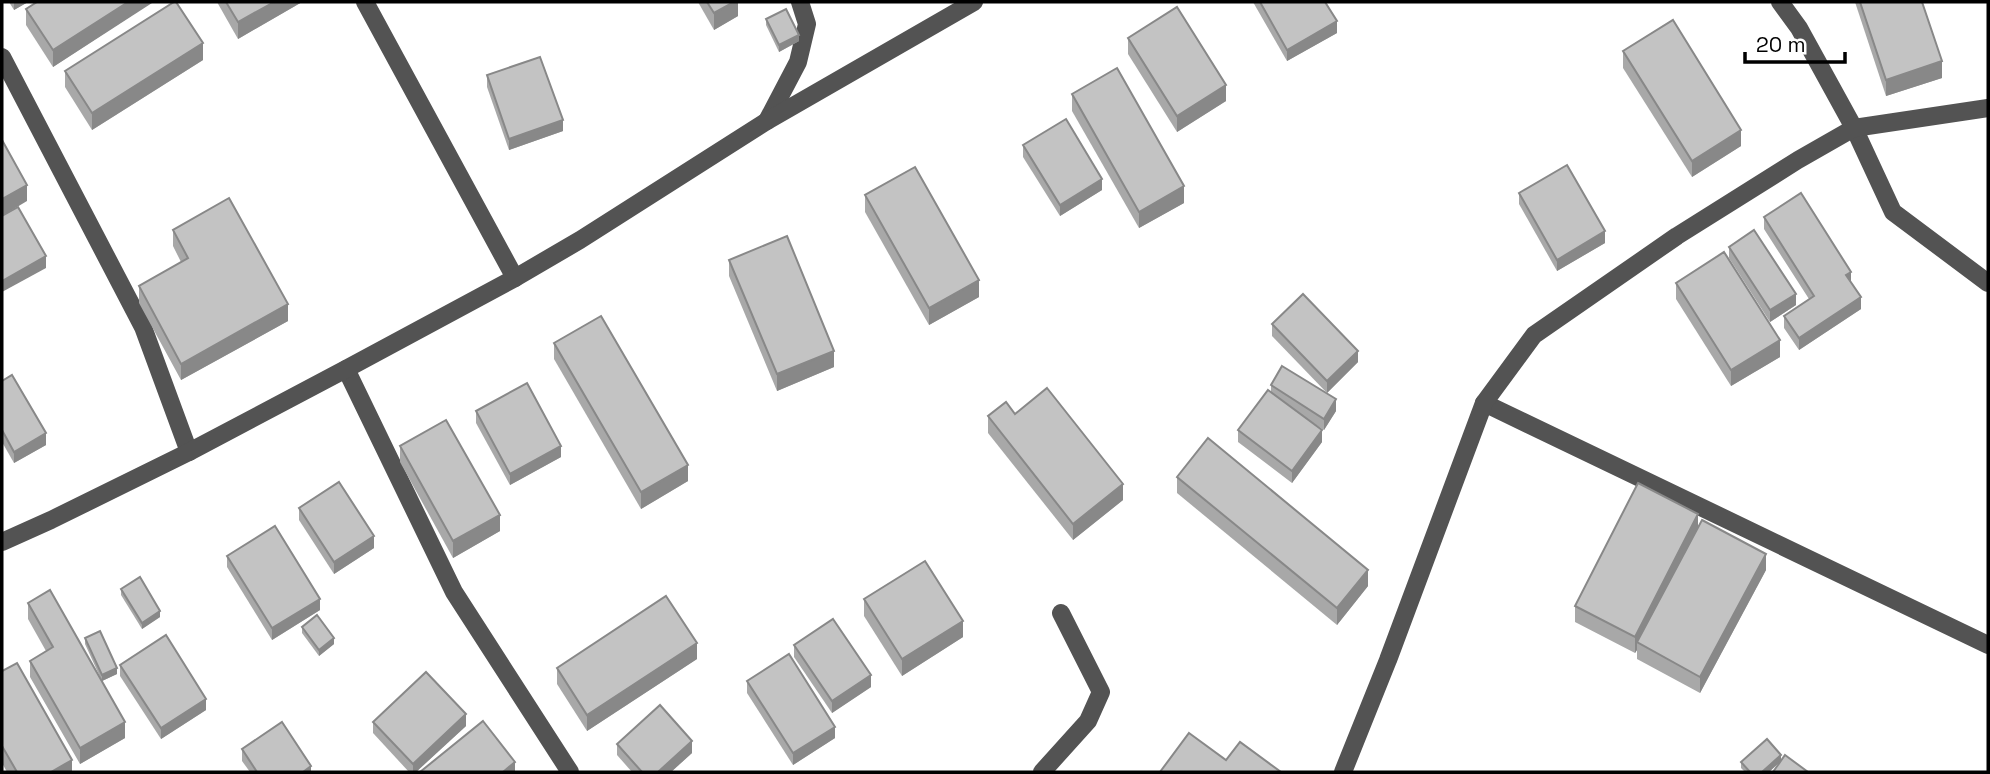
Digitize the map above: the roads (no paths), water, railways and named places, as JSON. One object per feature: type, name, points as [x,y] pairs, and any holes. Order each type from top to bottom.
[{"type":"street","points":[[365,2],[515,278]]},
{"type":"street","points":[[767,121],[798,62],[807,24],[800,2]]},
{"type":"street","points":[[2,541],[189,452],[515,278],[580,240],[767,121],[974,2]]},
{"type":"street","points":[[1780,2],[1799,28],[1854,128],[1894,212],[1988,283]]},
{"type":"street","points":[[2,57],[143,327],[189,452]]},
{"type":"street","points":[[1343,772],[1484,403],[1534,335],[1677,236],[1854,128],[1988,108]]},
{"type":"street","points":[[346,369],[454,592],[570,772]]},
{"type":"street","points":[[1484,403],[1988,645]]},
{"type":"street","points":[[1042,772],[1088,721],[1101,692],[1061,613]]}]
